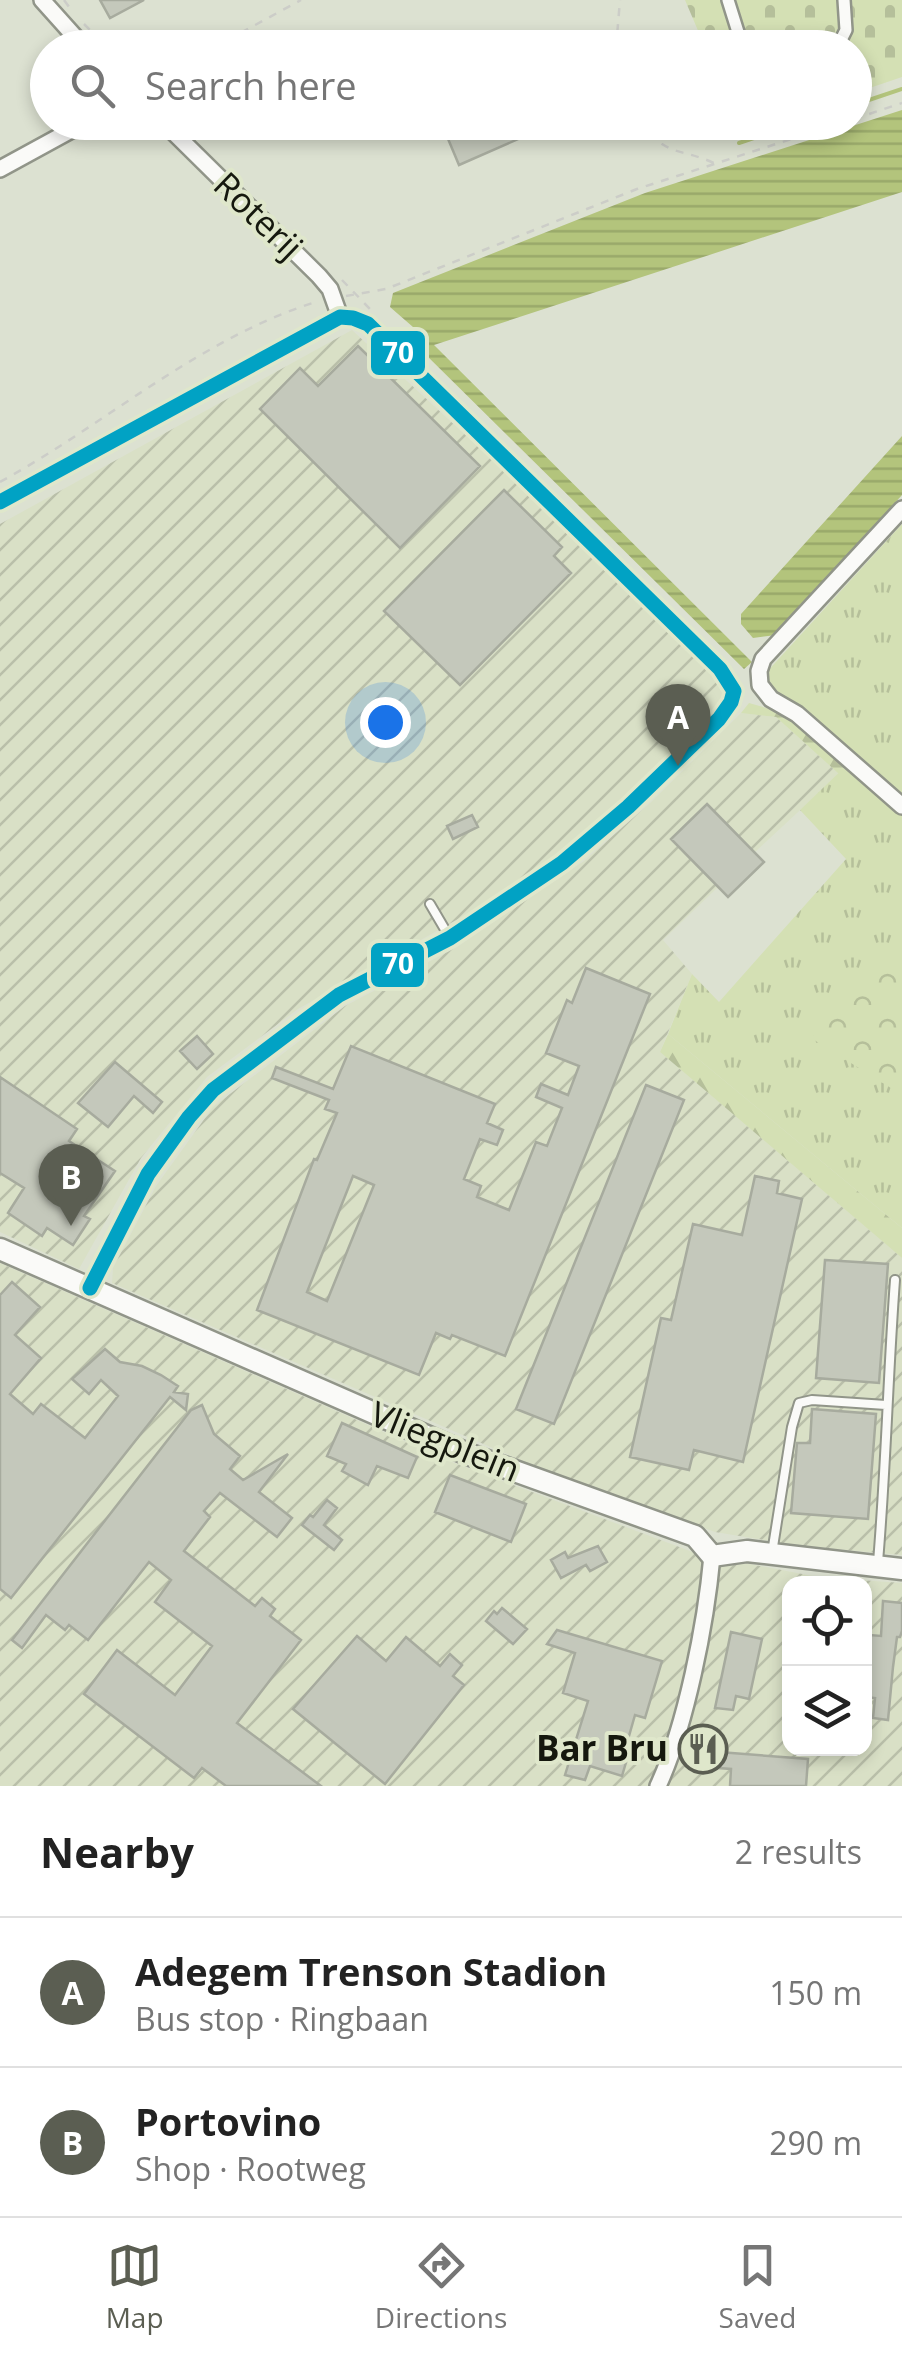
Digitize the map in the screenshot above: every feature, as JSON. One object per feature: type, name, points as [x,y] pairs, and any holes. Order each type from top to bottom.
[{"type":"street","points":[[42,0],[69,30]]},
{"type":"street","points":[[728,0],[737,30]]},
{"type":"street","points":[[844,0],[846,30]]},
{"type":"street","points":[[0,169],[53,140]]},
{"type":"street","name":"Roterij","points":[[181,140],[319,276],[340,317]]},
{"type":"street","points":[[0,502],[340,317],[353,318],[368,324],[720,669],[734,690],[732,702],[719,719],[628,807],[562,863],[450,938],[339,994],[212,1090],[148,1174],[90,1288]]},
{"type":"street","points":[[902,508],[762,660],[759,671],[760,686],[771,699],[811,726],[902,806]]},
{"type":"street","name":"Vliegplein","points":[[0,1248],[465,1453],[695,1536],[712,1556]]},
{"type":"street","points":[[658,1786],[670,1761],[688,1693],[712,1556],[747,1551],[902,1568]]},
{"type":"lane","points":[[430,904],[450,938]]},
{"type":"lane","points":[[878,1566],[888,1451],[886,1405],[895,1280]]},
{"type":"lane","points":[[772,1554],[796,1407],[812,1400],[886,1405]]},
{"type":"path","points":[[64,0],[91,30]]},
{"type":"path","points":[[246,30],[302,0]]},
{"type":"path","points":[[618,30],[620,0]]},
{"type":"path","points":[[872,113],[902,103]]},
{"type":"path","points":[[655,140],[672,151],[718,164]]},
{"type":"path","points":[[0,482],[227,342],[296,308],[386,289],[637,189],[790,140]]},
{"type":"shaded area","points":[[902,110],[902,192],[434,345],[752,662],[744,669],[421,350],[413,327],[390,307],[393,293],[645,193],[809,140],[872,140],[872,120]]},
{"type":"shaded area","points":[[352,330],[724,682],[724,703],[609,817],[520,884],[298,1009],[207,1077],[141,1158],[79,1269],[0,1232],[0,524]]},
{"type":"shaded area","points":[[902,436],[902,495],[776,635],[753,638],[741,624],[741,614]]},
{"type":"shaded area","points":[[741,713],[776,717],[839,774],[755,852],[764,862],[728,897],[717,888],[663,940],[692,974],[660,1052],[902,1258],[902,1555],[800,1546],[715,1532],[534,1466],[112,1283],[113,1268],[156,1186],[213,1107],[345,1006],[457,947],[584,861],[649,804]]},
{"type":"shaded area","points":[[0,1263],[452,1462],[698,1554],[813,1576],[782,1576],[782,1756],[872,1756],[872,1581],[902,1583],[902,1786],[0,1786]]},
{"type":"green space","points":[[685,0],[902,0],[902,77],[872,87],[872,30],[698,30]]},
{"type":"green space","points":[[902,524],[902,795],[792,700],[768,690],[764,675]]},
{"type":"green space","points":[[749,703],[791,715],[848,764],[839,774],[776,717],[741,713]]},
{"type":"green space","points":[[848,764],[902,812],[902,1228],[668,1034],[692,974],[719,1002],[846,859],[800,810]]},
{"type":"green space","points":[[902,944],[902,1095],[811,1038]]},
{"type":"green space","points":[[668,1034],[902,1228],[902,1258],[660,1052]]},
{"type":"building","points":[[100,0],[144,0],[110,18]]},
{"type":"building","points":[[449,140],[516,140],[459,165]]},
{"type":"building","points":[[358,346],[480,466],[400,548],[260,409],[300,368],[318,386]]},
{"type":"building","points":[[504,490],[562,547],[554,556],[571,573],[460,685],[384,611]]},
{"type":"building","points":[[707,804],[764,862],[728,897],[671,839]]},
{"type":"building","points":[[472,815],[478,827],[453,839],[447,826]]},
{"type":"building","points":[[586,968],[650,994],[505,1356],[452,1335],[450,1339],[436,1333],[419,1375],[257,1310],[314,1159],[317,1160],[337,1113],[325,1109],[329,1100],[272,1078],[276,1067],[333,1089],[351,1046],[495,1104],[487,1123],[503,1130],[497,1145],[480,1139],[464,1179],[481,1186],[477,1197],[509,1210],[536,1142],[547,1146],[562,1108],[536,1097],[541,1084],[568,1095],[579,1066],[546,1053],[567,1000],[572,1003]],"holes":[[[353,1176],[374,1185],[327,1301],[307,1292]]]},
{"type":"building","points":[[197,1036],[213,1054],[197,1069],[180,1051]]},
{"type":"building","points":[[115,1062],[162,1102],[153,1113],[134,1096],[108,1127],[78,1103]]},
{"type":"building","points":[[0,1077],[77,1129],[69,1141],[115,1171],[84,1216],[90,1219],[73,1245],[47,1228],[42,1236],[8,1213],[24,1188],[0,1173]]},
{"type":"building","points":[[646,1085],[684,1100],[554,1424],[516,1409]]},
{"type":"building","points":[[755,1176],[779,1181],[777,1193],[802,1199],[743,1462],[694,1450],[689,1470],[630,1457],[661,1318],[671,1320],[693,1224],[742,1235]]},
{"type":"building","points":[[825,1260],[888,1264],[879,1383],[816,1378]]},
{"type":"building","points":[[12,1282],[40,1307],[15,1335],[41,1358],[10,1394],[33,1414],[41,1404],[85,1438],[118,1396],[101,1380],[89,1394],[72,1379],[105,1349],[120,1362],[161,1375],[178,1386],[174,1392],[188,1394],[186,1410],[170,1397],[11,1598],[0,1589],[0,1295]]},
{"type":"building","points":[[202,1405],[214,1434],[240,1456],[230,1469],[243,1480],[288,1454],[259,1492],[292,1518],[277,1537],[220,1493],[204,1511],[210,1517],[184,1551],[255,1606],[262,1598],[275,1609],[270,1616],[301,1640],[237,1723],[321,1786],[226,1786],[202,1768],[194,1778],[84,1694],[117,1650],[175,1695],[212,1646],[155,1602],[171,1580],[149,1562],[88,1640],[69,1625],[65,1630],[46,1615],[22,1648],[12,1640],[191,1410]]},
{"type":"building","points":[[812,1409],[876,1414],[868,1519],[791,1513],[797,1443],[810,1443]]},
{"type":"building","points":[[342,1423],[417,1457],[408,1478],[377,1466],[368,1485],[342,1471],[346,1464],[327,1456]]},
{"type":"building","points":[[450,1475],[526,1504],[511,1542],[435,1512]]},
{"type":"building","points":[[327,1500],[337,1508],[324,1525],[342,1540],[334,1550],[302,1525]]},
{"type":"building","points":[[598,1546],[607,1562],[590,1571],[586,1565],[561,1578],[551,1560],[565,1552],[568,1558]]},
{"type":"building","points":[[883,1601],[902,1603],[902,1631],[897,1637],[888,1720],[873,1718],[872,1635],[881,1636]]},
{"type":"building","points":[[502,1608],[527,1629],[513,1644],[486,1621]]},
{"type":"building","points":[[557,1630],[662,1661],[645,1718],[635,1715],[622,1776],[590,1766],[585,1780],[565,1775],[588,1701],[563,1693],[575,1653],[547,1644]]},
{"type":"building","points":[[731,1632],[762,1639],[749,1699],[736,1696],[733,1710],[715,1708]]},
{"type":"building","points":[[357,1636],[386,1661],[406,1637],[440,1666],[450,1654],[462,1665],[453,1676],[464,1685],[385,1784],[293,1709]]},
{"type":"building","points":[[706,1751],[808,1759],[806,1786],[730,1786],[731,1769],[705,1767]]},
{"type":"waterway","points":[[872,99],[902,89]]},
{"type":"waterway","points":[[739,143],[748,140]]},
{"type":"transit line","name":"70","points":[[0,502],[340,317],[353,318],[368,324],[720,669],[734,691],[719,719],[628,807],[562,863],[450,938],[339,995],[213,1090],[148,1174],[90,1288]]},
{"type":"place","name":"Adegem Trenson Stadion","points":[[678,766]]},
{"type":"place","name":"Portovino","points":[[71,1226]]},
{"type":"place","name":"Bar Bru","points":[[703,1749]]}]
